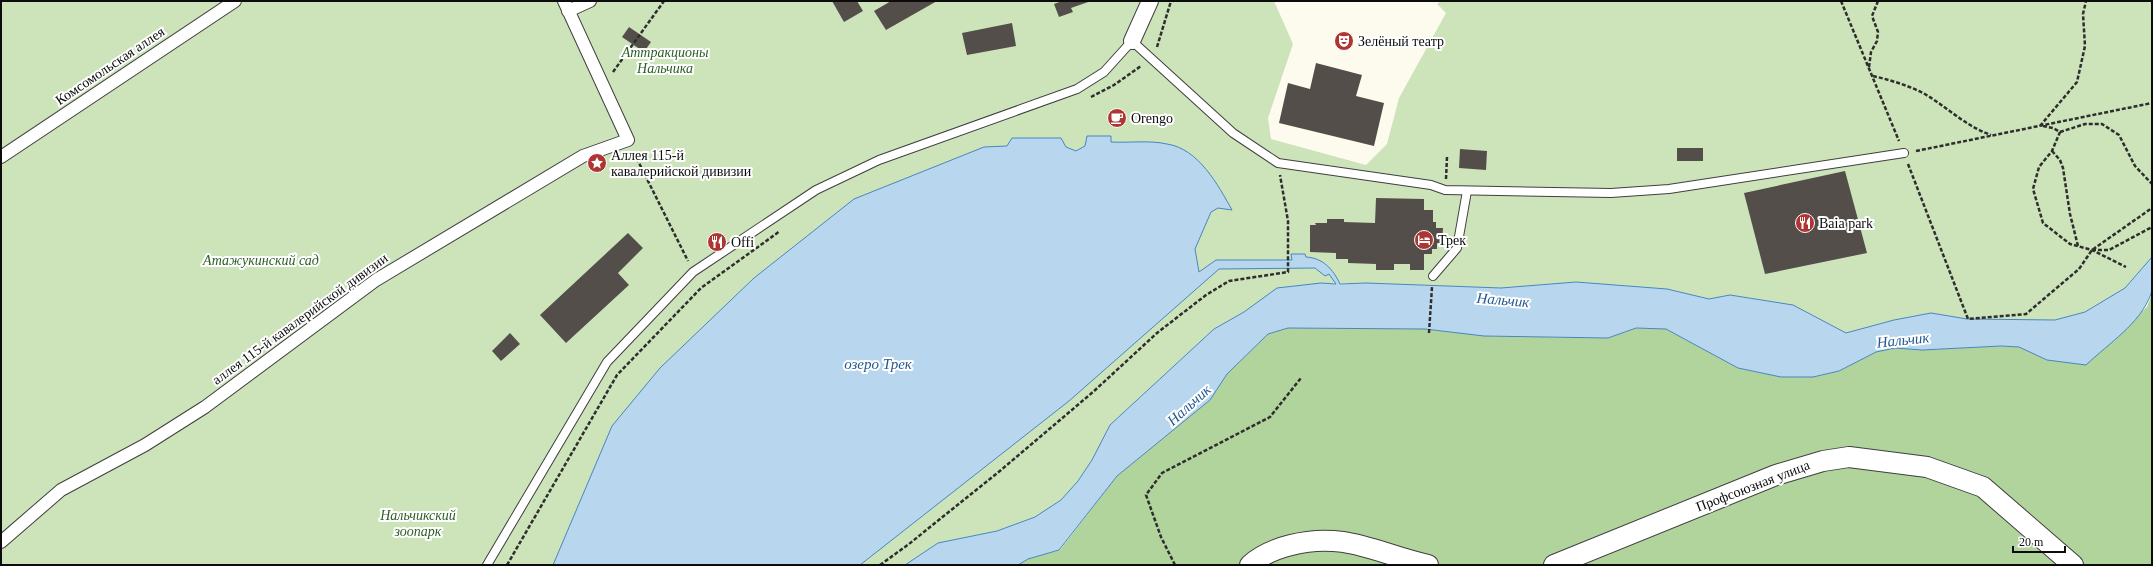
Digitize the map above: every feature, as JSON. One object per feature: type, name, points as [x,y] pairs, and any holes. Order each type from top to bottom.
[{"type":"street","name":"Комсомольская аллея","points":[[1,157],[235,1]]},
{"type":"street","points":[[590,1],[566,6],[628,140]]},
{"type":"street","points":[[1132,41],[1150,1]]},
{"type":"street","name":"аллея 115-й кавалерийской дивизии","points":[[1,542],[61,490],[145,445],[205,407],[376,280],[583,156],[628,140]]},
{"type":"street","name":"Профсоюзная улица","points":[[1554,565],[1776,475],[1823,461],[1849,458],[1928,466],[1983,486],[2073,565]]},
{"type":"street","points":[[1250,565],[1266,552],[1315,539],[1356,543],[1428,565]]},
{"type":"lane","points":[[487,565],[607,362],[693,272],[816,190],[872,163],[1077,89],[1104,72],[1132,41],[1149,59],[1232,133],[1278,163],[1431,185],[1446,190],[1611,193],[1669,189],[1904,153]]},
{"type":"lane","points":[[1432,276],[1457,248],[1467,190]]},
{"type":"path","points":[[603,86],[664,1]]},
{"type":"path","points":[[1089,98],[1114,85],[1149,59],[1157,48],[1164,30],[1171,1]]},
{"type":"path","points":[[1842,1],[1904,153],[1968,319],[2026,314],[2079,269],[2092,250],[2152,208]]},
{"type":"path","points":[[1869,68],[1871,52],[1877,41],[1878,32],[1872,16],[1878,1]]},
{"type":"path","points":[[2040,126],[2077,82],[2085,46],[2083,28],[2086,1]]},
{"type":"path","points":[[1872,76],[1896,82],[1923,93],[1977,130],[1992,135]]},
{"type":"path","points":[[1904,153],[2152,104]]},
{"type":"path","points":[[2040,126],[2053,128],[2060,132],[2085,124],[2102,124],[2120,135],[2135,166],[2152,184]]},
{"type":"path","points":[[2060,132],[2052,151],[2039,167],[2033,189],[2043,223],[2070,244],[2092,250],[2126,267]]},
{"type":"path","points":[[628,140],[693,272]]},
{"type":"path","points":[[2052,151],[2060,160],[2063,168],[2070,214],[2078,246]]},
{"type":"path","points":[[1446,190],[1447,157]]},
{"type":"path","points":[[880,565],[909,544],[1001,470],[1093,392],[1157,332],[1206,295],[1229,281],[1288,272],[1288,221],[1278,163]]},
{"type":"path","points":[[2092,250],[2109,250],[2152,227]]},
{"type":"path","points":[[507,565],[617,375],[701,288],[782,230]]},
{"type":"path","points":[[1429,333],[1432,276]]},
{"type":"path","points":[[1175,565],[1161,537],[1146,496],[1162,473],[1270,418],[1301,378]]},
{"type":"green space","name":"Атажукинский сад","points":[[1,1],[1274,1],[1293,44],[1268,118],[1271,139],[1366,165],[1387,144],[1399,98],[1446,13],[1437,4],[1441,1],[2152,1],[2152,257],[2125,288],[2085,312],[2055,320],[1967,319],[1931,313],[1894,320],[1846,333],[1793,305],[1730,295],[1709,299],[1667,289],[1576,282],[1501,288],[1366,283],[1321,283],[1244,312],[1214,329],[1110,425],[1092,460],[1078,481],[1061,500],[1035,517],[997,531],[938,543],[905,565],[1,565]]},
{"type":"green space","points":[[2152,294],[2152,565],[1018,565],[1028,559],[1060,550],[1117,476],[1210,400],[1227,374],[1268,334],[1288,328],[1425,329],[1484,336],[1608,338],[1636,328],[1666,329],[1738,368],[1781,377],[1813,377],[1839,371],[1876,352],[1895,348],[1922,350],[2001,346],[2019,347],[2047,360],[2102,349],[2147,307]]},
{"type":"water","name":"озеро Трек","points":[[1087,136],[1111,136],[1111,142],[1160,143],[1178,147],[1198,160],[1214,179],[1232,210],[1218,208],[1211,212],[1195,249],[1199,272],[1216,260],[1292,260],[1291,254],[1305,254],[1306,257],[1318,260],[1327,265],[1340,284],[1366,283],[1501,288],[1576,282],[1667,289],[1709,299],[1730,295],[1793,305],[1846,333],[1894,320],[1931,313],[1967,319],[2055,320],[2085,312],[2125,288],[2152,257],[2152,291],[2146,305],[2132,324],[2086,365],[2047,360],[2019,347],[2001,346],[1922,350],[1895,348],[1876,352],[1839,371],[1813,377],[1781,377],[1738,368],[1666,329],[1636,328],[1608,338],[1484,336],[1425,329],[1288,328],[1268,334],[1227,374],[1210,400],[1117,476],[1059,550],[1028,559],[1018,565],[905,565],[938,543],[997,531],[1035,517],[1061,500],[1078,481],[1092,460],[1110,425],[1214,329],[1244,312],[1277,288],[1321,283],[1336,284],[1329,274],[1325,276],[1315,268],[1219,269],[1069,401],[860,565],[553,565],[612,426],[660,368],[754,278],[854,199],[984,147],[1007,146],[1012,138],[1061,138],[1066,147],[1076,151],[1085,146]]},
{"type":"building","points":[[832,1],[857,1],[863,11],[844,22]]},
{"type":"building","points":[[891,1],[937,1],[886,30],[874,11]]},
{"type":"building","points":[[1062,1],[1091,1],[1071,8],[1073,12],[1059,17],[1054,4]]},
{"type":"building","points":[[1012,23],[1016,46],[967,55],[962,33]]},
{"type":"building","points":[[629,27],[651,42],[644,52],[622,37]]},
{"type":"building","points":[[1316,63],[1362,75],[1356,96],[1384,103],[1374,146],[1279,123],[1288,83],[1310,89]]},
{"type":"building","points":[[1677,148],[1703,148],[1703,161],[1677,161]]},
{"type":"building","points":[[1460,149],[1487,151],[1486,170],[1459,168]]},
{"type":"building","name":"Baia park","points":[[1845,171],[1867,253],[1765,274],[1744,193]]},
{"type":"building","points":[[1376,198],[1424,199],[1424,210],[1433,210],[1433,222],[1436,222],[1436,228],[1443,228],[1442,244],[1437,243],[1437,249],[1432,249],[1432,254],[1424,254],[1424,270],[1410,270],[1410,264],[1394,264],[1394,270],[1376,270],[1376,264],[1348,263],[1348,259],[1336,259],[1336,253],[1310,252],[1310,225],[1316,225],[1315,223],[1327,223],[1327,219],[1344,219],[1344,222],[1375,223]]},
{"type":"building","points":[[628,233],[643,248],[618,273],[629,285],[566,343],[540,315]]},
{"type":"building","points":[[510,333],[520,344],[501,361],[492,351]]},
{"type":"place","name":"Зелёный театр","points":[[1344,41]]},
{"type":"place","name":"Orengo","points":[[1117,118]]},
{"type":"place","name":"Аллея 115-й кавалерийской дивизии","points":[[597,163]]},
{"type":"place","name":"Baia park","points":[[1805,223]]},
{"type":"place","name":"Трек","points":[[1424,240]]},
{"type":"place","name":"Offi","points":[[717,242]]},
{"type":"park label","name":"Аттракционы Нальчика","points":[[665,60]]},
{"type":"park label","name":"Нальчикский зоопарк","points":[[418,524]]},
{"type":"water label","name":"Нальчик","points":[[1503,300]]},
{"type":"water label","name":"Нальчик","points":[[1903,340]]},
{"type":"water label","name":"Нальчик","points":[[1189,405]]}]
